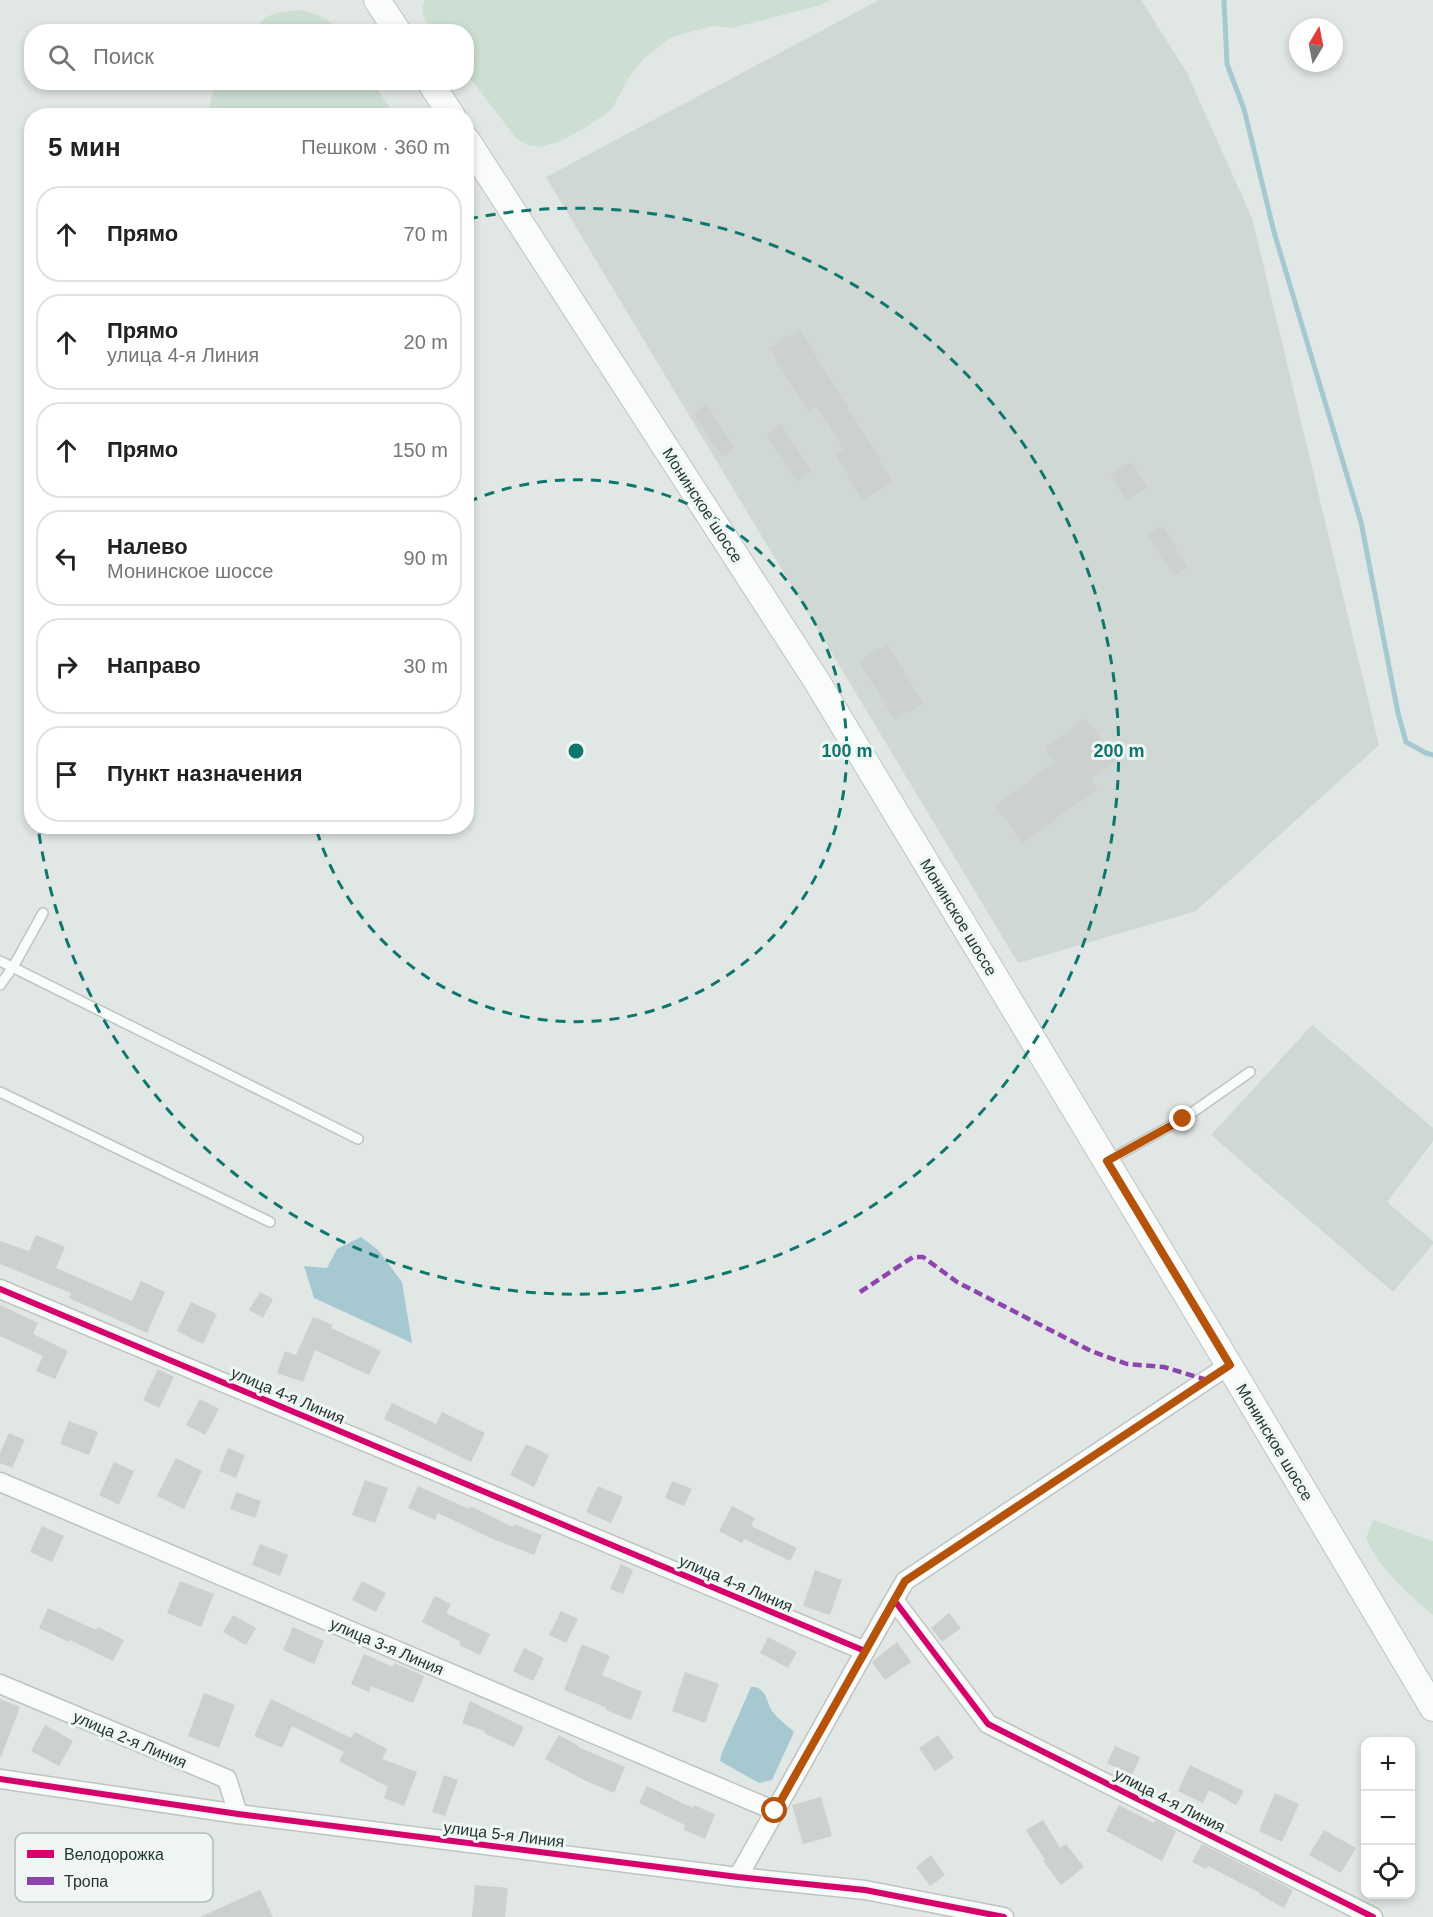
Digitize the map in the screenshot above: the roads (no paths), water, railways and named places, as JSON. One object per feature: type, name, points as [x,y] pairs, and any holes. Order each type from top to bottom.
[{"type":"main road","points":[[377,0],[393,24]]},
{"type":"main road","points":[[435,90],[447,108]]},
{"type":"main road","name":"Монинское шоссе","points":[[474,150],[816,680],[1230,1365],[1433,1708]]},
{"type":"street","name":"улица 4-я Линия","points":[[0,1289],[865,1652]]},
{"type":"street","points":[[738,1877],[905,1581],[1230,1365]]},
{"type":"street","name":"улица 3-я Линия","points":[[0,1482],[775,1811]]},
{"type":"street","name":"улица 4-я Линия","points":[[894,1600],[988,1724],[1373,1917]]},
{"type":"street","name":"улица 2-я Линия","points":[[0,1684],[226,1779],[238,1814]]},
{"type":"street","name":"улица 5-я Линия","points":[[0,1779],[238,1814],[738,1877],[865,1890],[1004,1917]]},
{"type":"lane","points":[[0,985],[13,967],[43,913]]},
{"type":"lane","points":[[0,961],[358,1139]]},
{"type":"lane","points":[[1107,1161],[1183,1119],[1250,1072]]},
{"type":"lane","points":[[0,1092],[270,1222]]},
{"type":"water","points":[[361,1237],[378,1250],[402,1282],[412,1343],[314,1298],[304,1266],[327,1268],[337,1249]]},
{"type":"water","points":[[751,1687],[756,1687],[763,1692],[772,1711],[794,1732],[772,1780],[759,1783],[720,1761]]},
{"type":"waterway","points":[[1224,0],[1227,64],[1244,109],[1274,232],[1361,522],[1398,713],[1406,742],[1433,755]]}]
